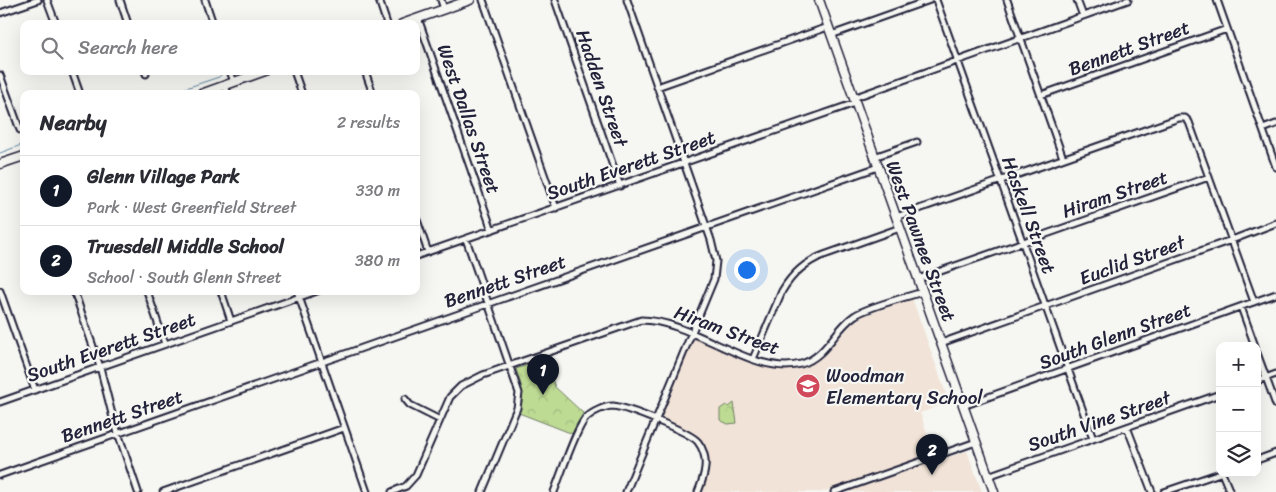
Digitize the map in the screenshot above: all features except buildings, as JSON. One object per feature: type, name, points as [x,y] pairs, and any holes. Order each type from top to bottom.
[{"type":"main road","points":[[413,20],[470,0]]},
{"type":"main road","name":"West Pawnee Street","points":[[819,0],[994,492]]},
{"type":"main road","points":[[212,90],[254,75]]},
{"type":"main road","points":[[0,164],[20,157]]},
{"type":"street","points":[[0,13],[38,0]]},
{"type":"street","points":[[47,0],[54,20]]},
{"type":"street","points":[[120,0],[127,20]]},
{"type":"street","points":[[205,0],[212,20]]},
{"type":"street","points":[[379,0],[386,20]]},
{"type":"street","points":[[441,0],[444,9]]},
{"type":"street","points":[[483,0],[556,208]]},
{"type":"street","name":"Hadden Street","points":[[555,0],[620,186]]},
{"type":"street","points":[[626,492],[715,274],[714,252],[706,227],[627,0]]},
{"type":"street","points":[[657,87],[930,0]]},
{"type":"street","name":"Haskell Street","points":[[936,0],[1093,439]]},
{"type":"street","points":[[1007,0],[1063,158]]},
{"type":"street","points":[[1077,0],[1083,16]]},
{"type":"street","name":"South Everett Street","points":[[420,255],[620,186],[1128,0]]},
{"type":"street","points":[[1217,0],[1276,167]]},
{"type":"street","name":"West Dallas Street","points":[[420,24],[492,230]]},
{"type":"street","name":"Bennett Street","points":[[1041,95],[1227,29]]},
{"type":"street","points":[[0,75],[20,130]]},
{"type":"street","points":[[73,75],[79,90]]},
{"type":"street","points":[[231,75],[234,82]]},
{"type":"street","points":[[295,75],[301,90]]},
{"type":"street","points":[[366,75],[372,90]]},
{"type":"street","points":[[225,85],[227,90]]},
{"type":"street","points":[[896,218],[1063,158],[1179,118],[1185,118],[1189,122],[1254,302]]},
{"type":"street","points":[[1263,129],[1276,124]]},
{"type":"street","points":[[874,157],[917,142]]},
{"type":"street","name":"Bennett Street","points":[[0,474],[878,167]]},
{"type":"street","name":"Hiram Street","points":[[918,280],[1209,177]]},
{"type":"street","name":"Euclid Street","points":[[941,343],[1276,223]]},
{"type":"street","points":[[754,359],[782,291],[788,280],[800,269],[824,255],[900,228]]},
{"type":"street","points":[[420,229],[428,252]]},
{"type":"street","points":[[466,240],[519,393],[517,408],[482,492]]},
{"type":"street","points":[[0,291],[35,390]]},
{"type":"street","name":"Hiram Street","points":[[392,492],[413,481],[450,397],[461,386],[483,375],[641,320],[664,322],[754,359],[776,366],[803,363],[819,354],[854,316],[923,292]]},
{"type":"street","name":"South Glenn Street","points":[[963,406],[1276,294]]},
{"type":"street","points":[[75,295],[100,367],[118,433],[138,492]]},
{"type":"street","points":[[148,295],[166,344]]},
{"type":"street","points":[[222,295],[231,321]]},
{"type":"street","points":[[298,295],[367,492]]},
{"type":"street","name":"South Everett Street","points":[[0,402],[307,295]]},
{"type":"street","points":[[1241,307],[1254,342]]},
{"type":"street","points":[[1261,364],[1276,405]]},
{"type":"street","points":[[1261,380],[1276,374]]},
{"type":"street","name":"South Vine Street","points":[[988,476],[1216,395]]},
{"type":"street","points":[[405,399],[410,405],[440,420]]},
{"type":"street","points":[[554,492],[581,426],[590,415],[612,406],[688,434],[699,444],[705,457],[706,471],[698,492]]},
{"type":"street","points":[[1127,427],[1152,492]]},
{"type":"street","points":[[163,492],[344,428]]},
{"type":"street","points":[[834,492],[976,442]]},
{"type":"street","points":[[1261,459],[1276,453]]},
{"type":"street","points":[[1164,492],[1216,475]]},
{"type":"street","points":[[1223,477],[1230,492]]},
{"type":"shaded area","name":"Woodman Elementary School","points":[[912,298],[949,402],[920,413],[934,453],[822,492],[701,492],[709,468],[706,450],[692,433],[664,420],[661,416],[693,340],[697,338],[772,368],[789,369],[800,367],[825,354],[853,322],[860,317]]},
{"type":"shaded area","points":[[967,451],[982,492],[840,492],[937,458],[949,457]]},
{"type":"green space","points":[[545,359],[555,387],[583,413],[573,434],[519,413],[522,391],[516,369]]},
{"type":"green space","points":[[734,403],[737,423],[728,424],[720,420],[720,409],[726,405],[729,407]]},
{"type":"waterway","points":[[180,90],[221,75]]},
{"type":"waterway","points":[[0,153],[20,146]]},
{"type":"place","name":"Woodman Elementary School","points":[[808,386]]},
{"type":"place","name":"Glenn Village Park","points":[[543,395]]},
{"type":"place","name":"Truesdell Middle School","points":[[932,475]]}]
